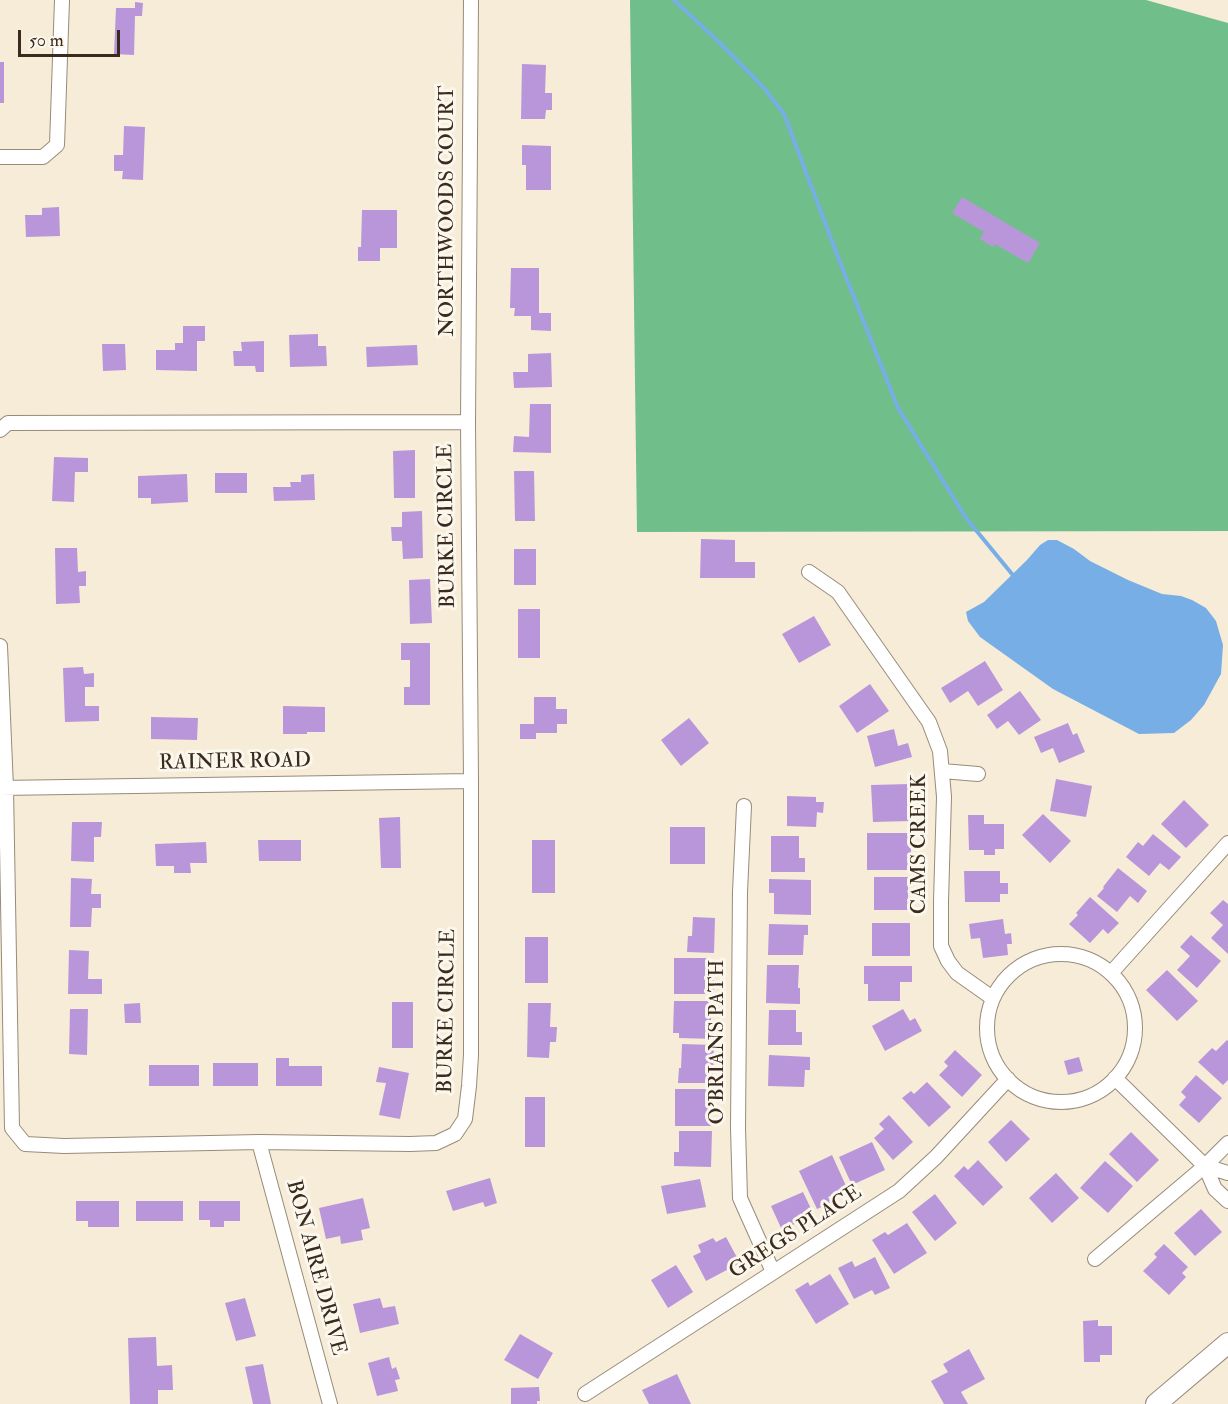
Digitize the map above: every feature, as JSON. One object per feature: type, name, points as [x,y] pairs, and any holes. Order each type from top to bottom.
[{"type":"main road","points":[[1156,1404],[1228,1343]]},
{"type":"street","points":[[0,157],[43,156],[57,145],[62,0]]},
{"type":"street","name":"NORTHWOODS COURT","points":[[468,422],[471,0]]},
{"type":"street","name":"BURKE CIRCLE","points":[[0,430],[8,423],[468,422],[471,1054],[470,1086],[465,1119],[455,1134],[436,1143],[410,1144],[260,1142],[64,1146],[25,1144],[12,1128],[0,646]]},
{"type":"street","name":"CAMS CREEK","points":[[808,572],[838,592],[929,722],[940,751],[944,797],[940,901],[941,946],[957,973],[991,996]]},
{"type":"street","points":[[942,771],[978,774]]},
{"type":"street","name":"RAINER ROAD","points":[[3,788],[471,781]]},
{"type":"street","name":"O'BRIANS PATH","points":[[744,806],[740,892],[738,1128],[740,1198],[773,1272]]},
{"type":"street","points":[[1111,973],[1228,843]]},
{"type":"street","points":[[1057,953],[1072,954],[1092,960],[1111,973],[1127,993],[1133,1008],[1135,1023],[1135,1038],[1129,1058],[1120,1073],[1107,1086],[1091,1096],[1071,1102],[1038,1099],[1014,1087],[995,1064],[985,1028],[991,996],[1008,974],[1046,954],[1057,953]]},
{"type":"street","points":[[1115,1078],[1205,1166],[1215,1189],[1228,1201]]},
{"type":"street","name":"GREGS PLACE","points":[[585,1394],[899,1191],[936,1157],[1008,1079]]},
{"type":"street","name":"BON AIRE DRIVE","points":[[260,1142],[330,1404]]},
{"type":"street","points":[[1095,1259],[1205,1166],[1228,1143]]},
{"type":"street","points":[[1205,1166],[1228,1173]]},
{"type":"green space","points":[[630,0],[1146,0],[1228,23],[1228,531],[637,532]]},
{"type":"water","points":[[1048,540],[1057,540],[1090,561],[1128,580],[1162,594],[1192,600],[1206,608],[1216,621],[1223,645],[1221,674],[1204,705],[1191,720],[1174,733],[1139,734],[1053,689],[980,637],[968,621],[966,612],[984,602],[1040,545]]},
{"type":"building","points":[[135,2],[143,3],[142,16],[135,16],[134,55],[114,54],[116,8],[135,8]]},
{"type":"building","points":[[0,62],[4,62],[4,103],[0,103]]},
{"type":"building","points":[[522,64],[546,65],[545,93],[552,93],[552,110],[546,110],[545,119],[521,119]]},
{"type":"building","points":[[124,126],[145,127],[143,180],[122,179],[123,171],[114,171],[114,155],[123,155]]},
{"type":"building","points":[[522,145],[551,146],[551,190],[526,190],[526,165],[522,165]]},
{"type":"building","points":[[962,197],[1040,243],[1028,263],[995,244],[993,247],[980,239],[984,232],[952,213]]},
{"type":"building","points":[[59,207],[60,236],[26,237],[25,215],[42,215],[42,208]]},
{"type":"building","points":[[362,210],[397,210],[397,248],[380,248],[380,261],[358,261],[358,247],[361,247]]},
{"type":"building","points":[[511,268],[539,268],[539,313],[551,313],[551,331],[531,330],[531,316],[514,316],[515,308],[510,308]]},
{"type":"building","points":[[183,326],[205,326],[205,341],[197,341],[197,371],[156,370],[156,350],[175,350],[175,343],[183,343]]},
{"type":"building","points":[[318,334],[318,346],[326,346],[327,366],[290,367],[289,335]]},
{"type":"building","points":[[264,341],[264,372],[256,372],[255,366],[234,366],[233,351],[242,351],[241,342]]},
{"type":"building","points":[[102,344],[125,344],[126,370],[103,371]]},
{"type":"building","points":[[417,345],[418,365],[367,367],[366,347]]},
{"type":"building","points":[[551,353],[552,387],[514,388],[513,372],[528,372],[528,354]]},
{"type":"building","points":[[530,404],[551,404],[551,453],[513,452],[514,436],[529,437]]},
{"type":"building","points":[[415,450],[415,498],[394,498],[393,451]]},
{"type":"building","points":[[54,457],[88,458],[88,472],[75,472],[74,502],[52,501]]},
{"type":"building","points":[[514,471],[534,471],[535,521],[515,521]]},
{"type":"building","points":[[215,473],[247,473],[247,493],[215,493]]},
{"type":"building","points":[[187,474],[188,502],[151,504],[151,498],[138,498],[138,476]]},
{"type":"building","points":[[314,474],[315,500],[274,501],[273,487],[291,487],[290,482],[301,482],[301,475]]},
{"type":"building","points":[[422,511],[423,558],[403,559],[402,541],[392,541],[391,527],[402,527],[402,512]]},
{"type":"building","points":[[701,539],[735,540],[735,562],[755,562],[755,578],[700,578]]},
{"type":"building","points":[[55,548],[77,548],[78,572],[86,571],[86,586],[79,586],[80,603],[56,604]]},
{"type":"building","points":[[514,549],[536,549],[536,585],[514,585]]},
{"type":"building","points":[[430,579],[432,623],[410,624],[409,580]]},
{"type":"building","points":[[518,609],[540,609],[540,658],[518,658]]},
{"type":"building","points":[[814,616],[831,645],[799,663],[782,634]]},
{"type":"building","points":[[401,643],[430,643],[430,705],[404,705],[404,687],[410,687],[410,660],[401,660]]},
{"type":"building","points":[[985,661],[1003,690],[978,706],[968,691],[950,703],[941,688]]},
{"type":"building","points":[[83,667],[84,674],[94,673],[94,687],[85,687],[85,706],[99,706],[99,721],[65,722],[63,668]]},
{"type":"building","points":[[870,684],[889,711],[857,733],[839,706]]},
{"type":"building","points":[[1020,691],[1041,720],[1019,735],[1008,721],[997,729],[987,715]]},
{"type":"building","points":[[534,697],[556,697],[556,709],[567,709],[567,724],[557,724],[557,733],[536,733],[536,739],[520,739],[520,724],[534,724]]},
{"type":"building","points":[[283,706],[325,707],[325,732],[283,734]]},
{"type":"building","points":[[151,717],[198,718],[197,740],[151,739]]},
{"type":"building","points":[[689,718],[709,743],[681,766],[661,740]]},
{"type":"building","points":[[1068,723],[1073,735],[1077,733],[1085,752],[1059,763],[1053,748],[1041,753],[1034,737]]},
{"type":"building","points":[[894,729],[898,746],[908,743],[912,757],[875,767],[867,736]]},
{"type":"building","points":[[1056,779],[1092,786],[1086,817],[1050,811]]},
{"type":"building","points":[[910,784],[911,821],[873,822],[871,785]]},
{"type":"building","points":[[787,796],[816,797],[816,802],[824,802],[823,813],[817,812],[816,827],[787,826]]},
{"type":"building","points":[[1184,800],[1209,825],[1186,848],[1161,824]]},
{"type":"building","points":[[1043,814],[1071,841],[1050,863],[1022,835]]},
{"type":"building","points":[[968,815],[984,815],[984,824],[1004,824],[1004,849],[995,849],[995,855],[984,855],[984,850],[969,850]]},
{"type":"building","points":[[400,817],[401,868],[381,868],[379,818]]},
{"type":"building","points":[[72,822],[102,822],[101,837],[94,837],[94,862],[71,861]]},
{"type":"building","points":[[670,827],[705,827],[705,864],[670,864]]},
{"type":"building","points":[[867,833],[911,833],[911,870],[867,870]]},
{"type":"building","points":[[1153,834],[1181,857],[1169,870],[1160,863],[1149,876],[1126,857],[1138,842],[1143,846]]},
{"type":"building","points":[[771,836],[799,836],[799,858],[805,858],[805,872],[771,872]]},
{"type":"building","points":[[258,840],[301,840],[301,861],[259,861]]},
{"type":"building","points":[[532,840],[555,840],[555,893],[532,893]]},
{"type":"building","points":[[206,842],[207,863],[190,863],[191,873],[174,873],[174,866],[156,866],[155,844]]},
{"type":"building","points":[[1118,868],[1147,891],[1138,903],[1130,896],[1117,912],[1097,896]]},
{"type":"building","points":[[964,871],[1000,871],[1000,883],[1008,883],[1008,894],[1000,894],[1000,902],[965,902]]},
{"type":"building","points":[[874,877],[908,877],[908,910],[874,910]]},
{"type":"building","points":[[71,878],[92,879],[91,894],[101,894],[101,908],[92,908],[91,927],[70,927]]},
{"type":"building","points":[[769,879],[811,880],[811,915],[774,914],[774,893],[769,893]]},
{"type":"building","points":[[1090,897],[1119,923],[1108,934],[1103,929],[1090,943],[1069,924]]},
{"type":"building","points":[[1223,900],[1228,904],[1228,954],[1211,938],[1223,925],[1210,913]]},
{"type":"building","points":[[693,917],[715,918],[714,953],[687,952],[688,936],[692,936]]},
{"type":"building","points":[[1003,919],[1005,934],[1011,933],[1012,944],[1007,944],[1008,955],[983,958],[980,938],[971,939],[969,924]]},
{"type":"building","points":[[872,923],[910,923],[910,956],[872,956]]},
{"type":"building","points":[[769,924],[808,925],[808,935],[804,935],[803,955],[768,955]]},
{"type":"building","points":[[1191,935],[1221,961],[1197,988],[1177,970],[1190,956],[1180,947]]},
{"type":"building","points":[[525,937],[548,937],[548,983],[525,983]]},
{"type":"building","points":[[69,950],[89,951],[88,979],[102,979],[102,994],[68,994]]},
{"type":"building","points":[[674,958],[710,958],[710,980],[714,980],[714,994],[674,994]]},
{"type":"building","points":[[767,965],[799,965],[800,1004],[766,1003]]},
{"type":"building","points":[[864,966],[912,966],[912,982],[900,982],[900,1001],[868,1001],[868,984],[864,984]]},
{"type":"building","points":[[1167,970],[1198,1001],[1177,1021],[1146,990]]},
{"type":"building","points":[[674,1001],[711,1001],[711,1024],[716,1024],[715,1039],[679,1038],[679,1033],[673,1033]]},
{"type":"building","points":[[392,1002],[413,1002],[413,1048],[392,1048]]},
{"type":"building","points":[[140,1003],[141,1023],[125,1023],[124,1004]]},
{"type":"building","points":[[528,1003],[551,1003],[550,1027],[557,1027],[556,1042],[550,1042],[549,1058],[527,1057]]},
{"type":"building","points":[[70,1009],[88,1009],[87,1055],[69,1054]]},
{"type":"building","points":[[903,1009],[910,1021],[915,1018],[922,1031],[885,1051],[872,1026]]},
{"type":"building","points":[[769,1010],[796,1010],[796,1032],[802,1032],[802,1045],[768,1045]]},
{"type":"building","points":[[1227,1040],[1228,1080],[1223,1085],[1198,1062],[1212,1048],[1216,1051]]},
{"type":"building","points":[[682,1044],[714,1045],[713,1083],[678,1083]]},
{"type":"building","points":[[955,1050],[982,1075],[962,1097],[939,1075],[948,1066],[944,1062]]},
{"type":"building","points":[[769,1055],[810,1057],[810,1070],[805,1070],[804,1087],[768,1086]]},
{"type":"building","points":[[1079,1057],[1083,1071],[1068,1075],[1064,1061]]},
{"type":"building","points":[[276,1058],[289,1058],[289,1066],[322,1066],[322,1086],[276,1086]]},
{"type":"building","points":[[213,1063],[258,1063],[258,1086],[213,1086]]},
{"type":"building","points":[[149,1065],[199,1065],[199,1086],[149,1086]]},
{"type":"building","points":[[379,1067],[409,1073],[400,1119],[379,1115],[386,1083],[376,1082]]},
{"type":"building","points":[[1196,1075],[1222,1098],[1199,1123],[1179,1105],[1186,1097],[1181,1092]]},
{"type":"building","points":[[927,1082],[951,1107],[929,1127],[902,1098],[911,1091],[914,1094]]},
{"type":"building","points":[[675,1089],[712,1089],[712,1126],[675,1126]]},
{"type":"building","points":[[525,1097],[545,1097],[545,1147],[525,1147]]},
{"type":"building","points":[[889,1115],[913,1142],[893,1160],[874,1138],[884,1129],[879,1124]]},
{"type":"building","points":[[1011,1120],[1030,1139],[1006,1162],[988,1142]]},
{"type":"building","points":[[679,1131],[712,1131],[711,1167],[674,1166],[674,1152],[679,1152]]},
{"type":"building","points":[[1131,1132],[1159,1160],[1137,1182],[1109,1154]]},
{"type":"building","points":[[872,1142],[885,1170],[852,1185],[839,1157]]},
{"type":"building","points":[[832,1155],[847,1188],[828,1197],[831,1203],[817,1209],[799,1171]]},
{"type":"building","points":[[978,1160],[1003,1187],[983,1206],[954,1176],[964,1166],[968,1170]]},
{"type":"building","points":[[1105,1161],[1133,1186],[1108,1213],[1080,1188]]},
{"type":"building","points":[[1056,1173],[1079,1198],[1052,1223],[1029,1198]]},
{"type":"building","points":[[490,1178],[497,1203],[485,1207],[483,1202],[453,1211],[446,1191]]},
{"type":"building","points":[[700,1179],[706,1207],[667,1214],[661,1186]]},
{"type":"building","points":[[803,1192],[814,1215],[782,1230],[771,1206]]},
{"type":"building","points":[[935,1194],[957,1223],[935,1241],[912,1212]]},
{"type":"building","points":[[363,1198],[370,1228],[361,1230],[363,1240],[341,1244],[340,1236],[326,1239],[319,1208]]},
{"type":"building","points":[[76,1201],[119,1201],[119,1227],[88,1227],[88,1221],[76,1221]]},
{"type":"building","points":[[136,1201],[183,1201],[183,1221],[136,1221]]},
{"type":"building","points":[[199,1201],[240,1201],[240,1221],[224,1221],[224,1227],[210,1227],[210,1220],[199,1220]]},
{"type":"building","points":[[1201,1209],[1222,1232],[1195,1256],[1174,1233]]},
{"type":"building","points":[[907,1223],[927,1253],[894,1274],[872,1240],[885,1232],[888,1235]]},
{"type":"building","points":[[726,1237],[740,1263],[706,1281],[693,1256],[701,1252],[698,1245],[713,1238],[716,1242]]},
{"type":"building","points":[[1164,1244],[1188,1267],[1182,1273],[1186,1277],[1169,1295],[1143,1271],[1157,1257],[1154,1254]]},
{"type":"building","points":[[875,1257],[890,1288],[875,1295],[872,1290],[854,1299],[838,1268],[852,1261],[855,1267]]},
{"type":"building","points":[[676,1265],[693,1292],[668,1308],[651,1280]]},
{"type":"building","points":[[830,1274],[849,1304],[816,1324],[795,1290],[808,1282],[810,1286]]},
{"type":"building","points":[[245,1298],[256,1336],[236,1341],[225,1303]]},
{"type":"building","points":[[380,1298],[383,1308],[395,1306],[399,1324],[360,1333],[353,1304]]},
{"type":"building","points":[[1098,1320],[1098,1326],[1112,1326],[1112,1355],[1100,1355],[1100,1362],[1084,1362],[1083,1321]]},
{"type":"building","points":[[520,1334],[553,1353],[538,1379],[504,1360]]},
{"type":"building","points":[[156,1337],[157,1366],[172,1365],[173,1390],[158,1390],[158,1404],[130,1404],[128,1338]]},
{"type":"building","points":[[969,1349],[985,1379],[961,1392],[968,1404],[944,1404],[931,1381],[948,1372],[943,1364]]},
{"type":"building","points":[[389,1357],[392,1369],[396,1367],[400,1379],[395,1380],[398,1391],[377,1396],[368,1363]]},
{"type":"building","points":[[263,1364],[271,1404],[253,1404],[245,1367]]},
{"type":"building","points":[[677,1374],[691,1404],[649,1404],[642,1390]]},
{"type":"building","points":[[539,1387],[540,1401],[537,1401],[537,1404],[511,1404],[511,1388]]},
{"type":"waterway","points":[[674,0],[764,88],[784,114],[898,408],[966,518],[1012,574]]}]
